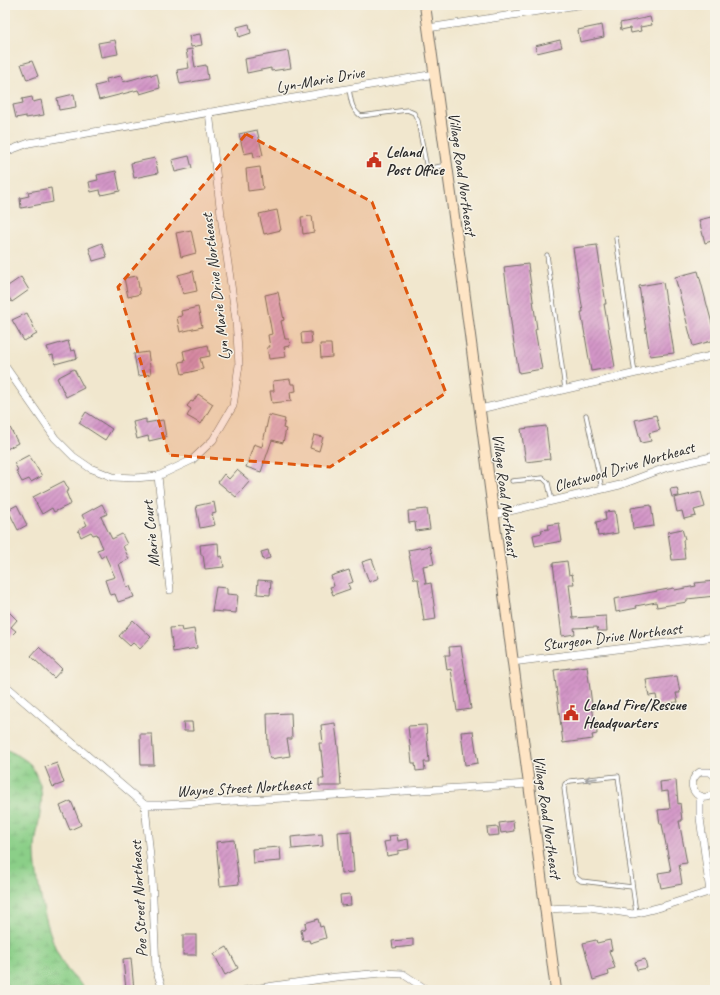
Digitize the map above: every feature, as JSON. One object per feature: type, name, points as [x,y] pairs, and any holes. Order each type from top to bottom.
[{"type":"main road","name":"Village Road Northeast","points":[[425,5],[480,409],[556,990]]},
{"type":"street","points":[[428,28],[578,5]]},
{"type":"street","name":"Lyn-Marie Drive","points":[[209,112],[435,74]]},
{"type":"street","points":[[5,152],[29,143],[209,112]]},
{"type":"street","name":"Lyn Marie Drive Northeast","points":[[5,366],[55,438],[74,457],[90,468],[113,477],[135,478],[158,476],[192,460],[213,440],[233,406],[239,365],[236,320],[221,215],[209,112]]},
{"type":"street","points":[[480,409],[715,355]]},
{"type":"street","name":"Cleatwood Drive Northeast","points":[[493,515],[620,485],[665,468],[715,456]]},
{"type":"street","name":"Marie Court","points":[[158,476],[170,590]]},
{"type":"street","name":"Sturgeon Drive Northeast","points":[[512,662],[715,638]]},
{"type":"street","points":[[5,686],[145,805]]},
{"type":"street","points":[[715,776],[710,772],[704,771],[696,774],[693,788],[696,794],[708,798],[715,793]]},
{"type":"street","name":"Wayne Street Northeast","points":[[145,805],[529,784]]},
{"type":"street","points":[[546,909],[590,907],[633,914],[712,891],[700,818],[700,796]]},
{"type":"street","name":"Poe Street Northeast","points":[[145,805],[152,877],[156,969],[163,990]]},
{"type":"street","points":[[246,990],[336,977],[384,973],[403,974],[427,990]]},
{"type":"lane","points":[[349,88],[350,99],[355,112],[361,116],[407,110],[414,113],[418,121],[427,169],[446,165]]},
{"type":"lane","points":[[616,238],[635,374]]},
{"type":"lane","points":[[547,255],[565,389]]},
{"type":"lane","points":[[586,415],[602,489]]},
{"type":"lane","points":[[512,481],[543,478],[548,483],[552,501]]},
{"type":"lane","points":[[632,887],[581,881],[577,878],[575,874],[564,788],[565,784],[570,781],[618,776],[636,913]]},
{"type":"highlighted area","points":[[246,134],[372,202],[446,393],[330,467],[169,455],[118,287]]},
{"type":"green space","points":[[5,749],[22,758],[31,765],[40,785],[41,807],[35,848],[39,890],[47,924],[57,953],[68,971],[87,990],[5,990]]},
{"type":"building","points":[[650,17],[652,25],[640,27],[641,31],[631,33],[630,28],[621,30],[620,23]]},
{"type":"building","points":[[249,24],[251,33],[239,37],[237,27]]},
{"type":"building","points":[[602,25],[604,37],[580,42],[578,30]]},
{"type":"building","points":[[200,34],[202,45],[191,47],[189,36]]},
{"type":"building","points":[[115,40],[118,54],[101,57],[98,43]]},
{"type":"building","points":[[560,40],[562,47],[537,53],[535,46]]},
{"type":"building","points":[[192,49],[195,67],[206,65],[208,79],[180,84],[177,70],[189,68],[186,50]]},
{"type":"building","points":[[288,51],[291,68],[271,71],[271,68],[247,73],[245,59]]},
{"type":"building","points":[[32,61],[38,76],[27,80],[21,64]]},
{"type":"building","points":[[151,74],[151,76],[157,74],[160,88],[140,94],[138,90],[99,100],[95,86],[107,83],[106,79],[121,76],[123,82]]},
{"type":"building","points":[[74,94],[76,107],[59,110],[57,98]]},
{"type":"building","points":[[32,97],[33,102],[41,100],[44,115],[16,118],[13,105],[23,103],[22,99]]},
{"type":"building","points":[[257,130],[263,155],[254,157],[253,152],[244,154],[239,134]]},
{"type":"building","points":[[189,156],[192,168],[175,172],[172,160]]},
{"type":"building","points":[[155,158],[158,173],[134,178],[131,163]]},
{"type":"building","points":[[260,167],[263,189],[248,191],[246,169]]},
{"type":"building","points":[[116,171],[120,191],[101,195],[100,190],[91,192],[89,182],[98,180],[97,175]]},
{"type":"building","points":[[51,188],[53,202],[21,208],[20,198],[29,196],[28,192]]},
{"type":"building","points":[[277,210],[281,230],[264,234],[259,214]]},
{"type":"building","points":[[312,216],[314,232],[303,234],[301,217]]},
{"type":"building","points":[[715,216],[715,240],[705,243],[699,220]]},
{"type":"building","points":[[191,230],[196,253],[181,257],[176,233]]},
{"type":"building","points":[[102,243],[107,257],[93,261],[89,248]]},
{"type":"building","points":[[597,245],[606,304],[604,304],[615,367],[591,371],[581,312],[583,312],[573,248]]},
{"type":"building","points":[[528,264],[537,329],[535,330],[542,369],[519,373],[504,267]]},
{"type":"building","points":[[193,271],[197,291],[183,294],[178,275]]},
{"type":"building","points":[[698,271],[715,340],[693,346],[675,277]]},
{"type":"building","points":[[137,276],[140,294],[128,297],[124,278]]},
{"type":"building","points":[[21,277],[29,290],[12,302],[8,296],[5,298],[5,288]]},
{"type":"building","points":[[663,282],[674,353],[650,356],[639,286]]},
{"type":"building","points":[[278,292],[284,320],[281,321],[285,339],[289,339],[290,346],[284,347],[286,357],[269,359],[267,347],[270,347],[268,335],[272,334],[265,295]]},
{"type":"building","points":[[198,307],[202,327],[180,332],[177,317],[182,316],[181,311]]},
{"type":"building","points":[[27,313],[37,334],[24,341],[12,320]]},
{"type":"building","points":[[311,332],[312,343],[302,344],[301,333]]},
{"type":"building","points":[[68,341],[71,351],[75,350],[77,358],[55,364],[53,355],[50,356],[47,347]]},
{"type":"building","points":[[320,344],[331,344],[332,357],[321,358]]},
{"type":"building","points":[[208,345],[210,356],[200,358],[203,369],[182,374],[179,362],[185,361],[183,351]]},
{"type":"building","points":[[148,352],[151,374],[138,376],[134,354]]},
{"type":"building","points":[[74,369],[84,388],[66,397],[57,378]]},
{"type":"building","points":[[290,379],[291,384],[295,384],[296,391],[290,392],[291,401],[272,403],[270,391],[274,391],[273,381]]},
{"type":"building","points":[[198,394],[213,404],[201,424],[187,416],[191,409],[187,406],[191,401],[193,402]]},
{"type":"building","points":[[86,412],[112,429],[105,440],[79,423]]},
{"type":"building","points":[[269,415],[285,419],[283,428],[286,429],[283,443],[272,440],[261,472],[246,467],[254,444],[262,447]]},
{"type":"building","points":[[656,415],[660,430],[649,433],[651,441],[641,443],[635,420]]},
{"type":"building","points":[[5,418],[18,443],[5,450]]},
{"type":"building","points":[[146,419],[146,423],[163,420],[166,437],[149,441],[148,436],[137,439],[133,422]]},
{"type":"building","points":[[546,426],[550,459],[526,462],[521,429]]},
{"type":"building","points":[[314,435],[323,437],[319,451],[310,448]]},
{"type":"building","points":[[29,455],[42,476],[31,482],[29,479],[22,482],[16,471],[18,470],[14,463]]},
{"type":"building","points":[[237,470],[250,481],[236,497],[218,482],[224,474],[229,479]]},
{"type":"building","points":[[64,481],[69,490],[66,492],[71,504],[54,512],[52,508],[42,514],[33,497]]},
{"type":"building","points":[[677,488],[679,496],[672,497],[670,489]]},
{"type":"building","points":[[701,492],[705,507],[694,510],[696,516],[684,519],[682,511],[677,512],[674,498]]},
{"type":"building","points":[[214,502],[216,513],[212,514],[215,525],[200,528],[196,506]]},
{"type":"building","points":[[102,504],[107,514],[101,517],[112,539],[122,534],[127,544],[123,546],[129,559],[119,564],[127,587],[130,586],[134,597],[118,602],[115,594],[110,595],[105,580],[115,577],[105,555],[101,558],[97,550],[103,548],[97,534],[93,535],[91,532],[81,537],[78,530],[87,525],[82,515]]},
{"type":"building","points":[[17,505],[27,525],[18,530],[8,510]]},
{"type":"building","points":[[651,505],[654,526],[633,529],[631,508]]},
{"type":"building","points":[[427,509],[430,529],[416,531],[415,522],[409,523],[408,511]]},
{"type":"building","points":[[615,511],[618,533],[598,536],[596,522],[606,520],[605,512]]},
{"type":"building","points":[[559,523],[562,541],[535,546],[533,535],[542,533],[541,530],[549,529],[548,525]]},
{"type":"building","points":[[682,529],[685,539],[683,540],[685,559],[672,560],[668,532]]},
{"type":"building","points":[[218,543],[219,557],[222,556],[224,567],[205,569],[200,545]]},
{"type":"building","points":[[430,546],[434,564],[423,566],[426,584],[431,583],[436,619],[424,621],[418,579],[414,579],[408,550]]},
{"type":"building","points":[[268,550],[270,558],[263,560],[261,552]]},
{"type":"building","points":[[372,559],[379,578],[369,582],[362,562]]},
{"type":"building","points":[[567,561],[569,575],[572,574],[574,584],[569,584],[573,618],[606,616],[607,631],[598,631],[597,627],[574,628],[575,634],[562,636],[553,563]]},
{"type":"building","points":[[349,570],[353,582],[348,584],[350,589],[333,595],[330,587],[334,586],[331,576]]},
{"type":"building","points":[[258,580],[271,581],[270,595],[257,594]]},
{"type":"building","points":[[715,581],[715,596],[687,599],[687,602],[657,607],[656,602],[636,606],[637,608],[616,612],[614,599],[674,588],[675,590],[696,586],[695,583]]},
{"type":"building","points":[[216,587],[227,588],[227,594],[238,595],[236,613],[212,611]]},
{"type":"building","points":[[9,612],[17,620],[11,627],[16,631],[5,642],[5,616]]},
{"type":"building","points":[[133,620],[151,637],[140,649],[133,643],[130,646],[119,636]]},
{"type":"building","points":[[181,627],[182,631],[194,629],[197,648],[173,652],[170,628]]},
{"type":"building","points":[[461,646],[471,709],[457,711],[451,669],[447,670],[445,655],[450,655],[449,647]]},
{"type":"building","points":[[39,647],[62,669],[54,678],[31,656]]},
{"type":"building","points":[[587,666],[597,734],[592,735],[593,739],[563,743],[554,670]]},
{"type":"building","points":[[677,676],[680,693],[676,693],[678,702],[658,705],[656,695],[649,696],[646,680]]},
{"type":"building","points":[[291,713],[292,739],[287,739],[290,756],[270,759],[267,714]]},
{"type":"building","points":[[183,722],[192,722],[193,731],[184,731]]},
{"type":"building","points":[[335,723],[341,786],[319,786],[319,779],[324,779],[319,743],[323,743],[321,725]]},
{"type":"building","points":[[426,725],[429,762],[424,762],[425,770],[416,771],[415,763],[412,763],[408,726]]},
{"type":"building","points":[[473,731],[478,763],[465,765],[461,732]]},
{"type":"building","points":[[140,734],[152,734],[154,765],[141,765]]},
{"type":"building","points":[[57,763],[64,783],[53,787],[45,767]]},
{"type":"building","points":[[676,780],[678,804],[680,803],[682,821],[679,821],[687,863],[679,864],[682,884],[661,888],[658,873],[671,871],[658,810],[670,809],[668,791],[661,792],[660,782]]},
{"type":"building","points":[[71,801],[81,825],[70,830],[60,806]]},
{"type":"building","points":[[513,821],[514,831],[501,833],[499,823]]},
{"type":"building","points":[[498,827],[499,835],[488,836],[487,828]]},
{"type":"building","points":[[351,831],[354,872],[341,873],[338,832]]},
{"type":"building","points":[[322,834],[323,846],[292,849],[291,837]]},
{"type":"building","points":[[397,835],[398,841],[408,839],[409,849],[398,851],[398,854],[387,856],[384,842],[390,841],[389,836]]},
{"type":"building","points":[[234,840],[239,884],[220,886],[216,842]]},
{"type":"building","points":[[280,847],[281,861],[253,863],[252,849]]},
{"type":"building","points":[[350,894],[351,905],[341,906],[340,895]]},
{"type":"building","points":[[318,919],[320,927],[323,926],[326,938],[310,943],[309,940],[303,941],[301,930],[306,928],[305,923]]},
{"type":"building","points":[[183,935],[196,935],[196,955],[183,955]]},
{"type":"building","points":[[413,939],[413,946],[393,948],[392,941]]},
{"type":"building","points":[[596,940],[597,943],[610,940],[612,950],[609,951],[615,968],[608,970],[609,975],[593,980],[583,943]]},
{"type":"building","points":[[227,947],[238,968],[225,975],[214,954]]},
{"type":"building","points":[[131,958],[134,990],[126,990],[123,959]]},
{"type":"building","points":[[645,959],[647,968],[637,970],[635,962]]},
{"type":"place","name":"Leland Post Office","points":[[374,160]]},
{"type":"place","name":"Leland Fire/Rescue Headquarters","points":[[571,713]]}]
